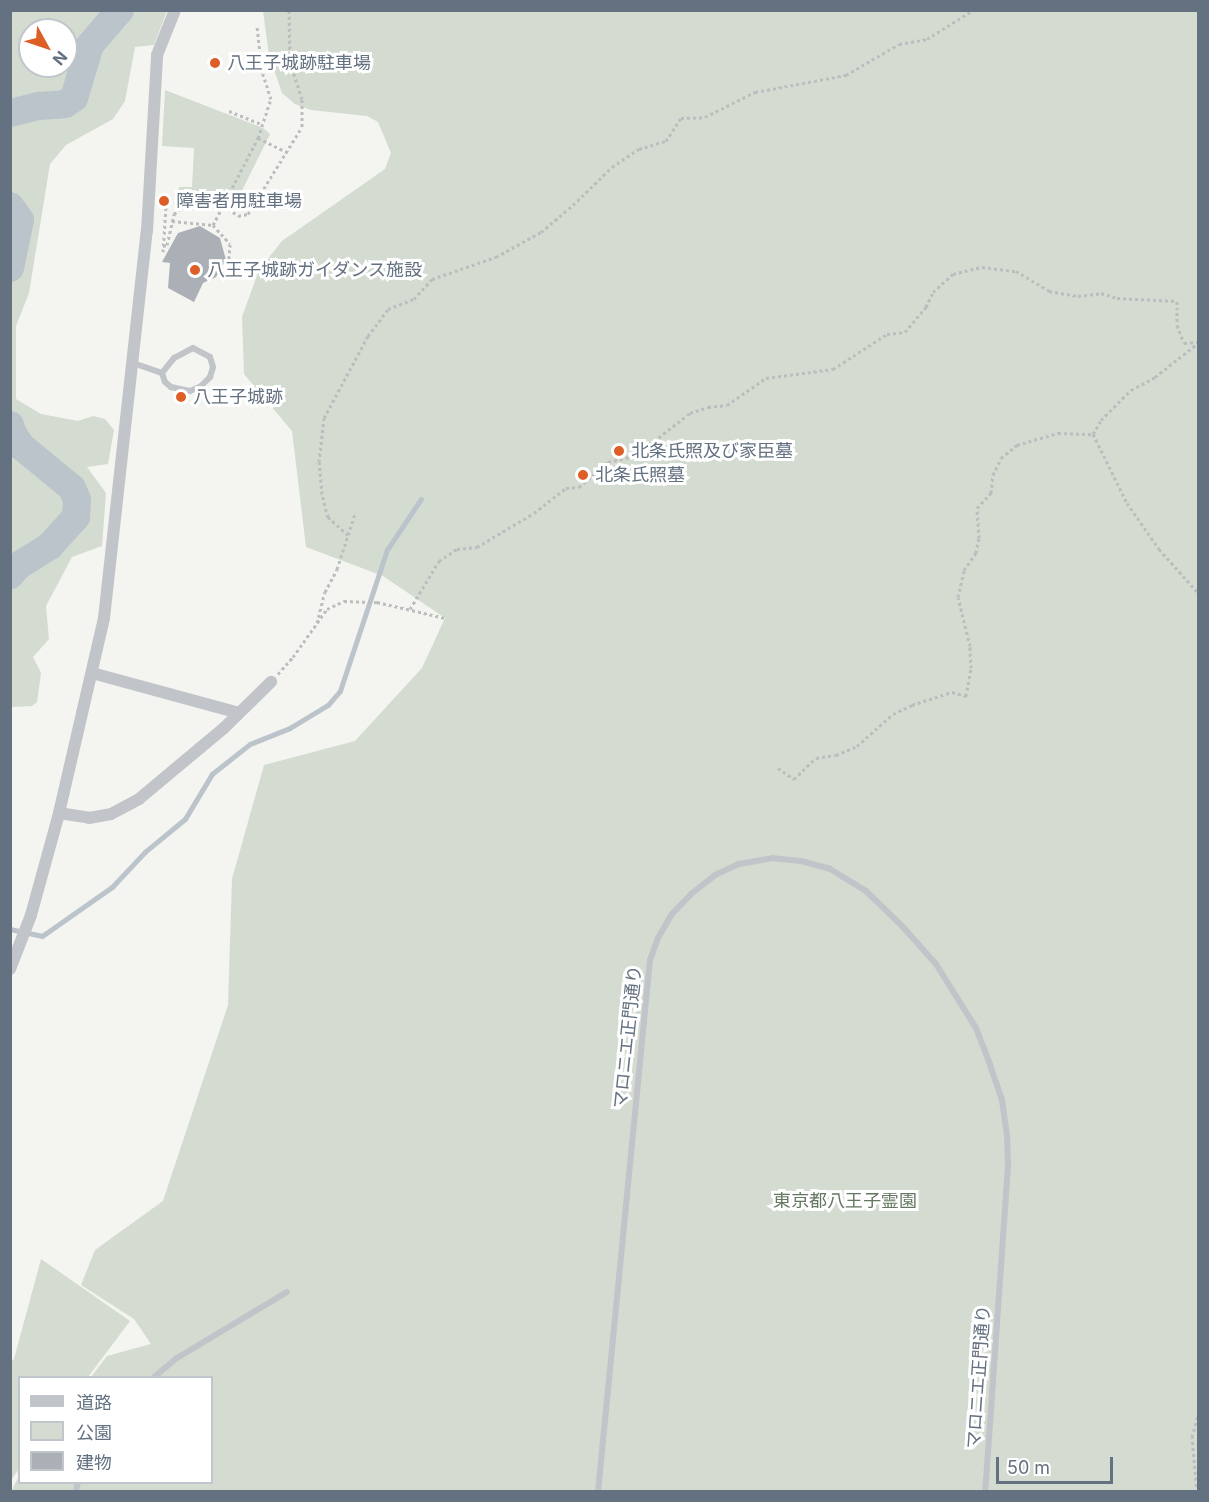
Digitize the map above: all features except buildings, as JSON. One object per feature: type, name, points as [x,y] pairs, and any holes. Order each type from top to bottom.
[{"type":"street","points":[[10,969],[31,915],[59,813],[104,618],[147,231],[157,55],[176,10]]},
{"type":"street","points":[[92,673],[239,713]]},
{"type":"street","points":[[59,813],[89,818],[111,814],[139,800],[271,682]]},
{"type":"lane","points":[[193,348],[210,357],[213,367],[206,381],[190,391],[171,387],[165,382],[162,373],[174,358],[193,348]]},
{"type":"lane","points":[[134,363],[162,373]]},
{"type":"lane","name":"マロニエ正門通り","points":[[598,1491],[650,960],[658,938],[672,914],[691,894],[715,875],[739,864],[772,858],[801,861],[830,869],[866,891],[881,906],[936,964],[976,1028],[1002,1100],[1007,1135],[1008,1166],[985,1491]]},
{"type":"lane","points":[[154,1376],[177,1358],[287,1292]]},
{"type":"path","points":[[163,246],[167,245],[174,214],[184,202],[196,197],[208,197],[224,204],[238,216],[248,214],[302,127],[304,116],[302,99],[290,61],[289,10]]},
{"type":"path","points":[[348,535],[328,517],[322,494],[319,462],[324,418],[368,336],[388,309],[414,299],[432,279],[496,257],[541,232],[612,167],[639,149],[666,141],[681,118],[705,117],[754,92],[846,75],[898,44],[927,39],[973,10]]},
{"type":"path","points":[[213,225],[258,138],[271,99],[262,72],[257,26]]},
{"type":"path","points":[[229,111],[262,124]]},
{"type":"path","points":[[258,138],[288,152]]},
{"type":"path","points":[[163,252],[166,207]]},
{"type":"path","points":[[172,221],[213,225],[230,244],[229,259]]},
{"type":"path","points":[[410,609],[439,561],[457,549],[477,547],[534,513],[567,488],[579,487],[608,462],[636,456],[690,413],[708,407],[727,405],[766,378],[832,369],[888,334],[905,332],[926,307],[933,291],[953,274],[982,267],[1016,271],[1049,291],[1078,296],[1101,293],[1117,298],[1177,301],[1177,325],[1184,343],[1198,343]]},
{"type":"path","points":[[1094,434],[1101,420],[1131,390],[1155,376],[1198,343]]},
{"type":"path","points":[[778,768],[794,779],[816,758],[836,755],[857,746],[893,714],[952,692],[966,696],[971,668],[970,646],[958,597],[964,570],[975,553],[979,538],[977,508],[991,494],[993,475],[1001,458],[1017,445],[1058,433],[1094,434]]},
{"type":"path","points":[[1094,434],[1127,503],[1160,549],[1198,593]]},
{"type":"path","points":[[317,625],[325,592],[337,569],[355,514]]},
{"type":"path","points":[[271,682],[317,625],[327,609],[344,601],[377,602],[445,618]]},
{"type":"path","points":[[1197,1491],[1192,1437],[1198,1415]]},
{"type":"green space","points":[[10,11],[167,11],[154,45],[135,47],[125,101],[113,119],[66,145],[50,164],[29,293],[16,326],[16,399],[41,414],[78,421],[93,416],[105,419],[114,430],[108,464],[87,467],[106,493],[102,546],[72,557],[46,606],[49,639],[33,657],[41,673],[37,702],[32,706],[11,707]]},
{"type":"green space","name":"東京都八王子霊園","points":[[263,11],[1198,11],[1198,1491],[11,1492],[18,1478],[18,1484],[213,1484],[213,1376],[92,1376],[107,1356],[151,1344],[134,1319],[81,1285],[95,1250],[163,1201],[228,1005],[232,879],[264,765],[355,741],[422,668],[445,618],[383,576],[306,547],[292,431],[244,374],[242,317],[259,270],[282,241],[385,169],[391,153],[378,122],[367,116],[311,110],[295,104],[282,93],[269,55]]},
{"type":"green space","points":[[165,90],[263,128],[270,134],[232,211],[224,200],[198,193],[178,203],[179,187],[192,187],[194,148],[162,146]]},
{"type":"green space","points":[[41,1259],[130,1321],[89,1376],[18,1376],[18,1470],[11,1480],[11,1362],[14,1359]]},
{"type":"waterway","points":[[10,113],[39,106],[65,104],[74,98],[90,45],[120,10]]},
{"type":"waterway","points":[[10,206],[20,220],[10,268]]},
{"type":"waterway","points":[[10,425],[21,446],[72,488],[77,500],[76,517],[50,546],[17,567],[10,575]]},
{"type":"waterway","points":[[10,929],[42,936],[112,887],[145,852],[185,819],[212,774],[250,744],[290,728],[328,705],[340,691],[387,550],[421,499]]},
{"type":"place","name":"八王子城跡駐車場","points":[[215,63]]},
{"type":"place","name":"障害者用駐車場","points":[[164,201]]},
{"type":"place","name":"八王子城跡ガイダンス施設","points":[[195,270]]},
{"type":"place","name":"八王子城跡","points":[[181,397]]},
{"type":"place","name":"北条氏照及び家臣墓","points":[[619,451]]},
{"type":"place","name":"北条氏照墓","points":[[583,475]]}]
